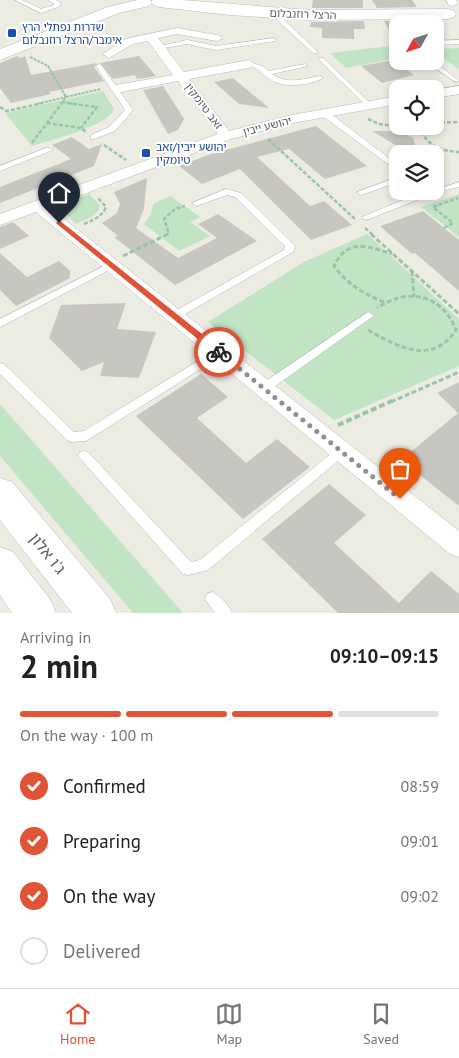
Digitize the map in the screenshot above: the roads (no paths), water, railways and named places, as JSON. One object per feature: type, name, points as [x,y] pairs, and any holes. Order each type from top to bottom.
[{"type":"street","points":[[0,43],[111,0]]},
{"type":"street","name":"הרצל רוזנבלום","points":[[188,0],[308,10],[393,10],[452,7]]},
{"type":"street","name":"הרצל רוזנבלום","points":[[8,52],[114,10],[149,1],[278,14],[353,16],[452,7]]},
{"type":"street","points":[[109,54],[129,41],[154,42],[177,31],[217,38]]},
{"type":"street","name":"זאב טיומקין","points":[[154,42],[226,136]]},
{"type":"street","name":"זאב טיומקין","points":[[115,88],[249,64]]},
{"type":"street","name":"יהושע ייבין","points":[[0,220],[86,186],[226,136],[324,113],[389,102]]},
{"type":"street","points":[[38,206],[459,546]]},
{"type":"street","name":"ג'ו אלון","points":[[0,493],[96,613]]},
{"type":"street","points":[[0,564],[36,613]]},
{"type":"lane","points":[[18,0],[42,11],[56,6],[58,3],[45,0]]},
{"type":"lane","points":[[278,14],[279,19],[314,52]]},
{"type":"lane","points":[[154,42],[187,42],[216,48],[274,40]]},
{"type":"lane","points":[[444,43],[459,42]]},
{"type":"lane","points":[[321,59],[369,105]]},
{"type":"lane","points":[[249,64],[263,67],[276,80],[287,84],[320,78]]},
{"type":"lane","points":[[94,137],[112,129],[130,110],[99,66]]},
{"type":"lane","points":[[268,73],[305,66]]},
{"type":"lane","points":[[435,70],[451,90]]},
{"type":"lane","points":[[324,113],[389,162]]},
{"type":"lane","points":[[0,169],[49,150]]},
{"type":"lane","points":[[361,192],[389,182]]},
{"type":"lane","points":[[446,188],[459,184]]},
{"type":"lane","points":[[174,316],[288,252],[290,246],[238,196],[226,192],[196,203]]},
{"type":"lane","points":[[366,217],[409,200]]},
{"type":"lane","points":[[0,323],[111,264]]},
{"type":"lane","points":[[264,388],[368,315]]},
{"type":"lane","points":[[0,367],[71,437],[86,436],[219,352]]},
{"type":"lane","points":[[84,456],[188,569],[203,566],[342,451]]},
{"type":"lane","points":[[212,599],[225,613]]},
{"type":"place","name":"שדרות נפתלי הרץ אימבר/הרצל רוזנבלום","points":[[12,33]]},
{"type":"place","name":"יהושע ייבין/זאב טיומקין","points":[[146,153]]}]
